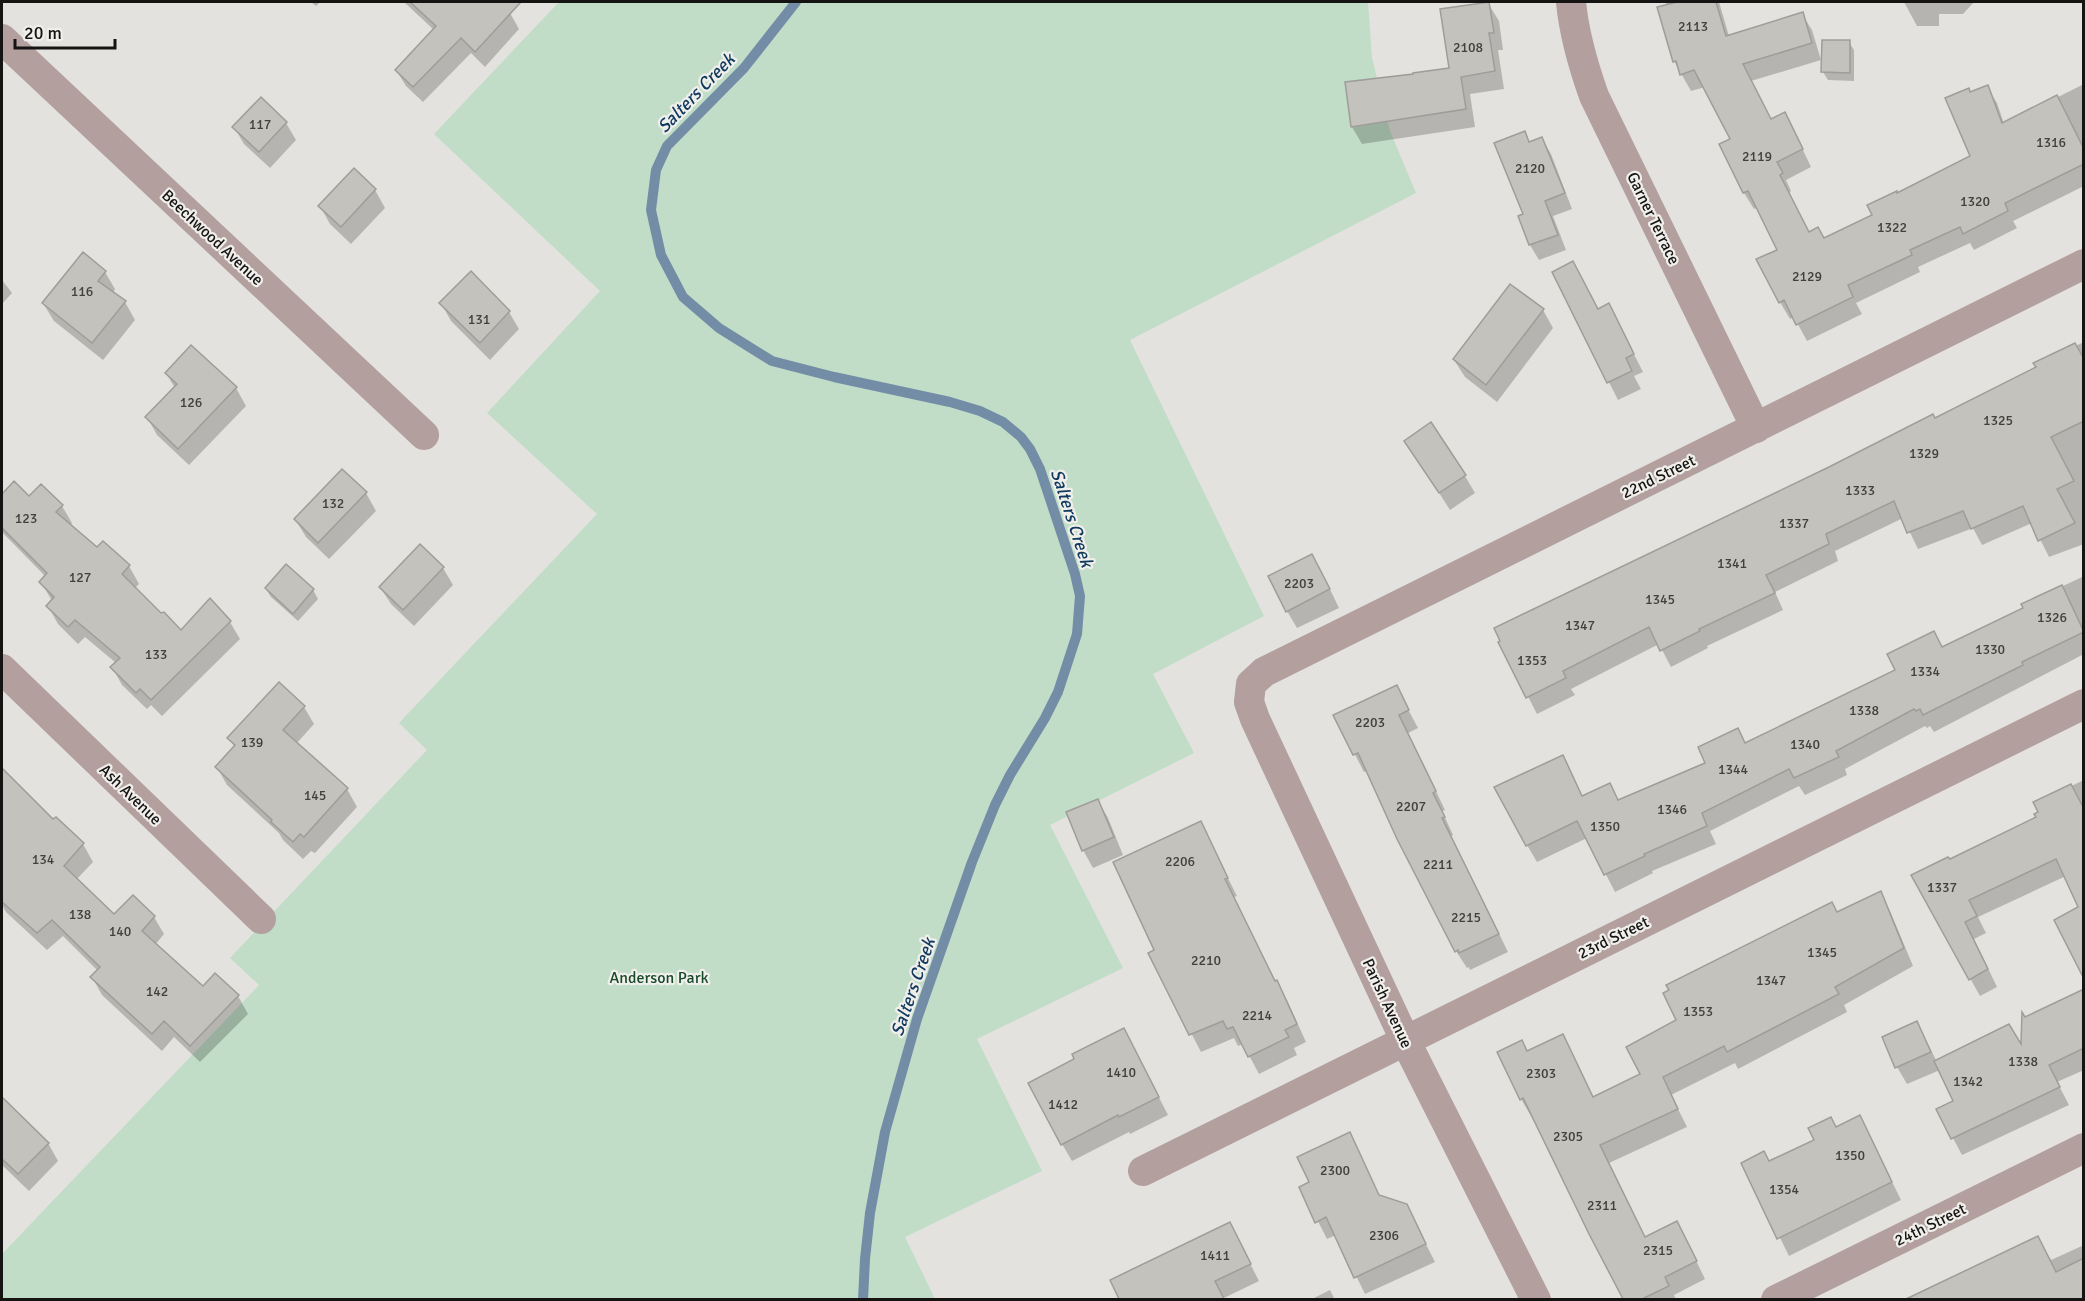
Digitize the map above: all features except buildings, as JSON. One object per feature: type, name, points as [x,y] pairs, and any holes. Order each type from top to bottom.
[{"type":"street","name":"Garner Terrace","points":[[1571,2],[1572,19],[1581,58],[1594,96],[1756,428]]},
{"type":"street","name":"Beechwood Avenue","points":[[2,39],[424,435]]},
{"type":"street","name":"22nd Street","points":[[1249,702],[1251,684],[1264,672],[2084,264]]},
{"type":"street","name":"Ash Avenue","points":[[2,669],[261,919]]},
{"type":"street","name":"Parish Avenue","points":[[1249,702],[1405,1040],[1536,1299]]},
{"type":"street","name":"23rd Street","points":[[1143,1171],[2084,704]]},
{"type":"street","name":"24th Street","points":[[1776,1299],[2084,1148]]},
{"type":"green space","name":"Anderson Park","points":[[559,2],[1368,2],[1372,58],[1390,131],[1416,193],[1130,340],[1264,616],[1153,674],[1194,753],[1050,825],[1123,968],[977,1039],[1042,1171],[905,1237],[935,1299],[2,1300],[2,1254],[259,985],[230,958],[427,750],[399,723],[597,514],[487,413],[600,291],[434,134]]},
{"type":"waterway","name":"Salters Creek","points":[[796,2],[744,68],[667,146],[656,170],[651,210],[661,255],[683,297],[719,328],[772,361],[950,402],[980,411],[1003,422],[1021,437],[1040,469],[1075,574],[1080,596],[1077,634],[1058,692],[995,805],[972,862],[917,1019],[885,1132],[870,1213],[863,1300]]}]
